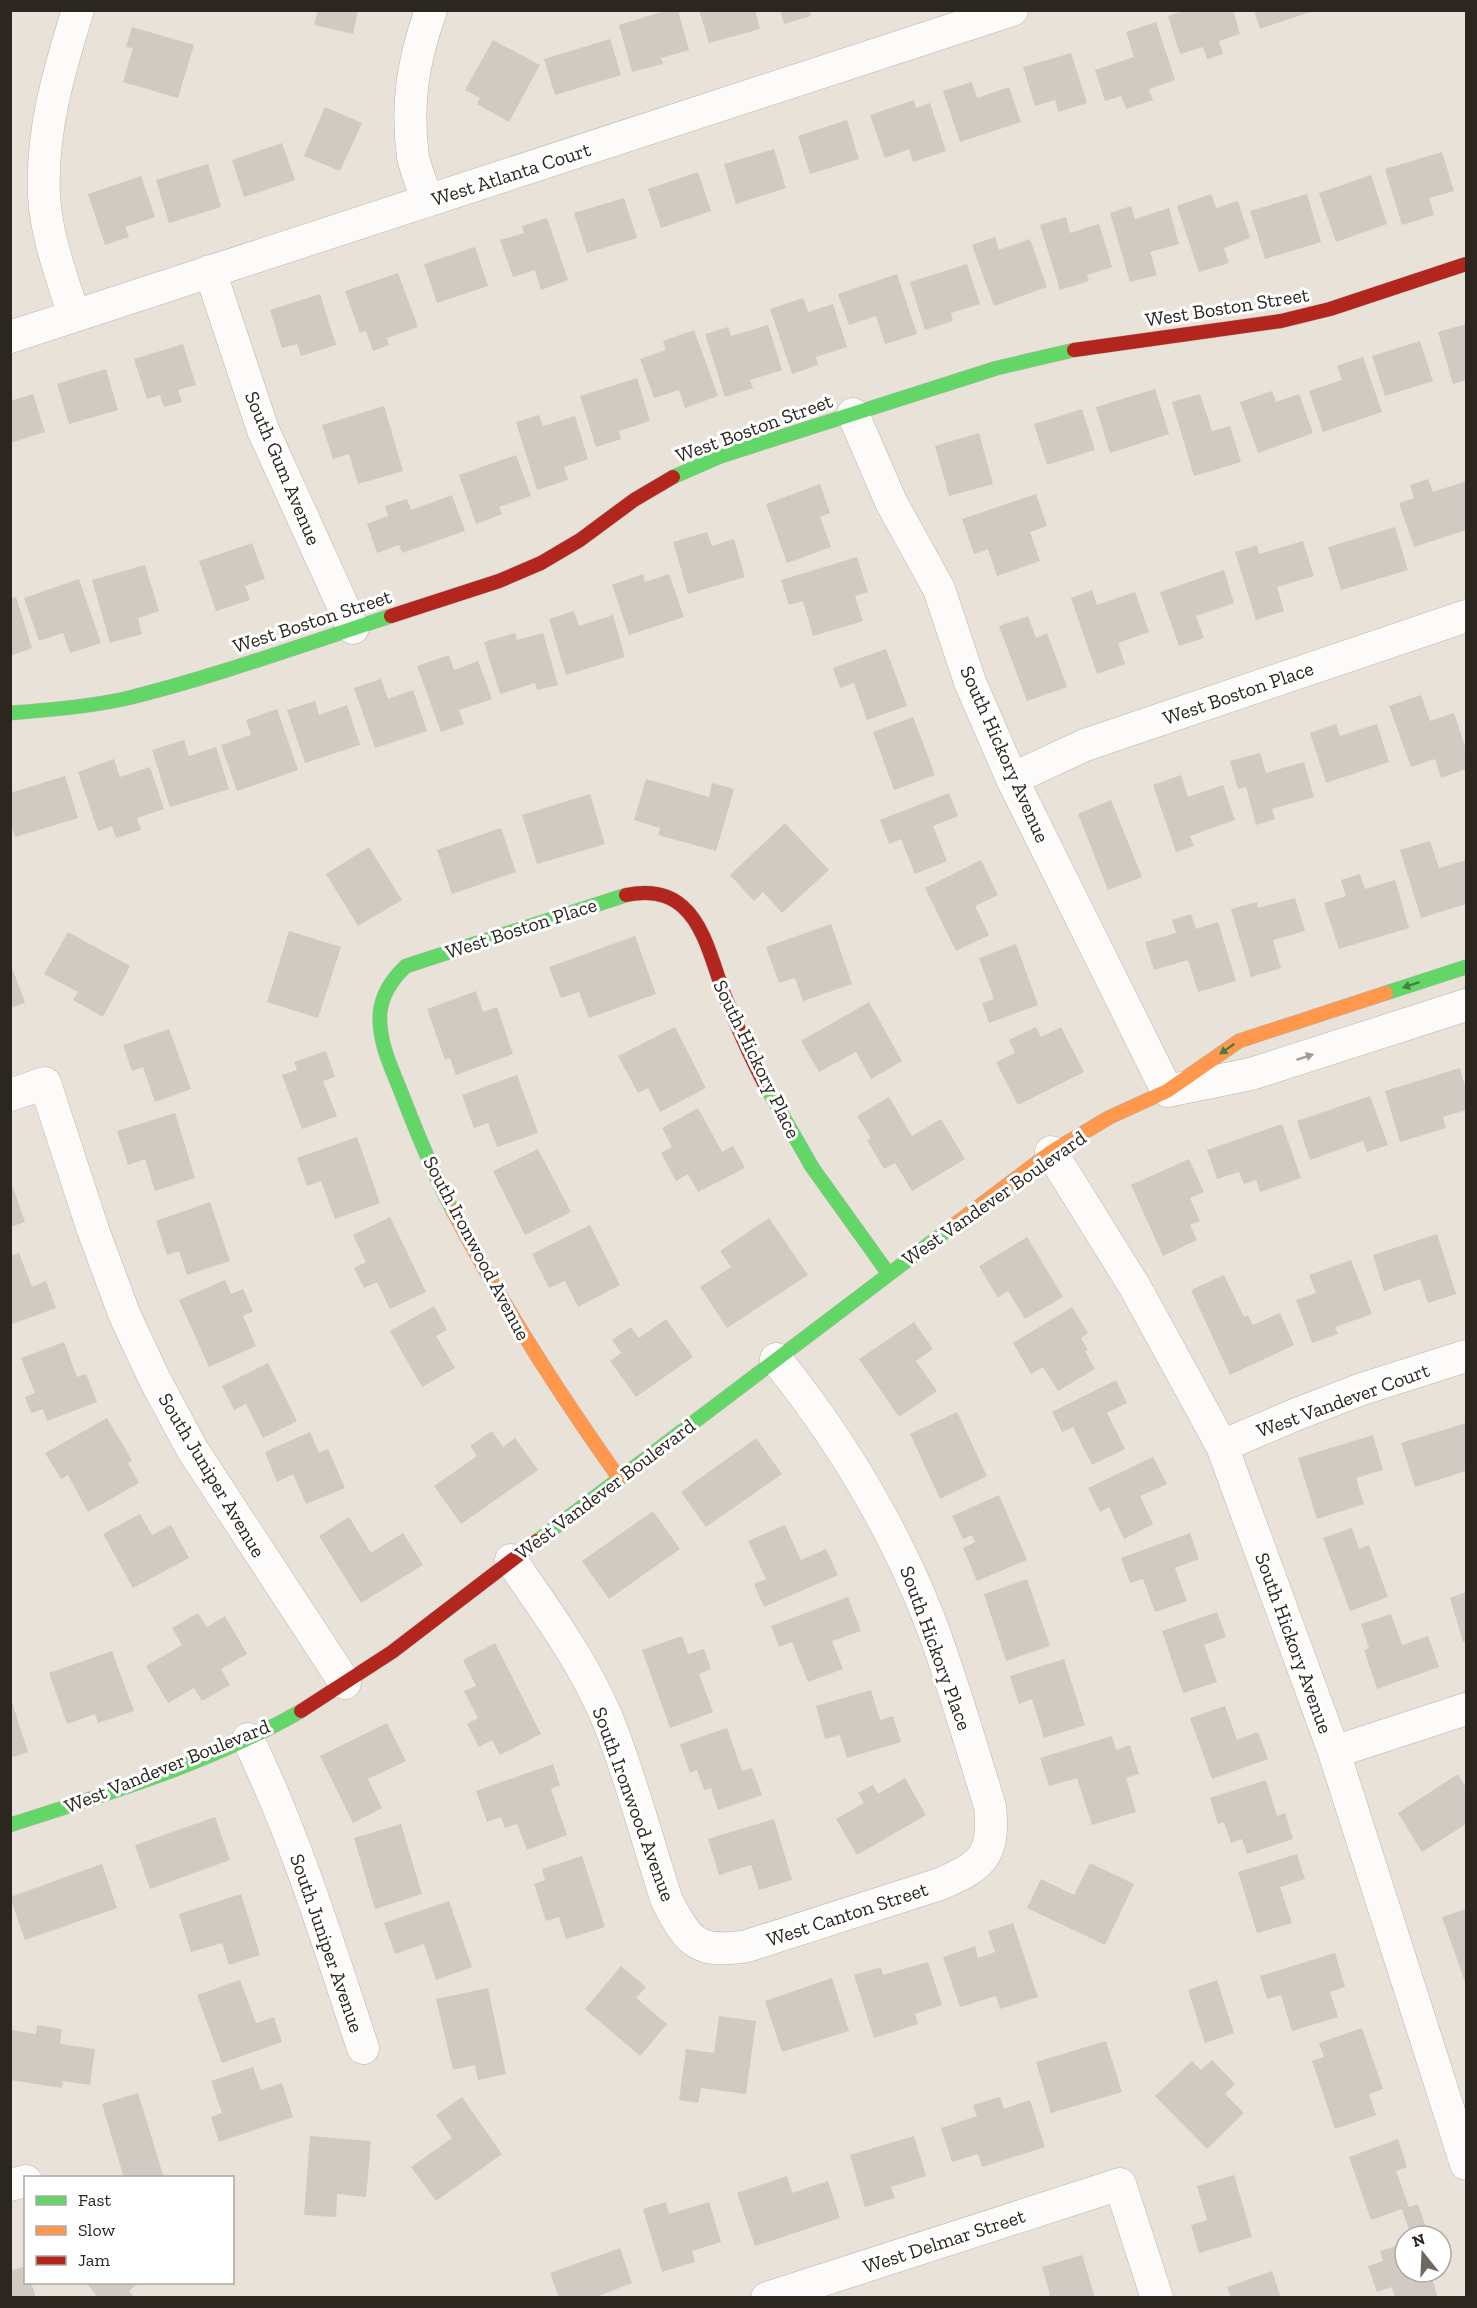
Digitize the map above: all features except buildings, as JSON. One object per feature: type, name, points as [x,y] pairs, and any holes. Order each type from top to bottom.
[{"type":"street","points":[[74,316],[53,249],[44,196],[47,133],[58,74],[78,10]]},
{"type":"street","points":[[427,201],[414,159],[410,118],[413,71],[431,10]]},
{"type":"street","name":"West Atlanta Court","points":[[10,337],[427,201],[967,17],[1012,10]]},
{"type":"street","name":"West Boston Street","points":[[10,713],[71,708],[122,699],[191,681],[510,577],[541,563],[580,540],[634,500],[675,476],[721,456],[997,368],[1060,352],[1281,321],[1330,309],[1467,264]]},
{"type":"street","name":"South Gum Avenue","points":[[210,271],[263,430],[353,628]]},
{"type":"street","name":"South Hickory Avenue","points":[[852,414],[891,502],[939,589],[970,682],[1012,778],[1167,1091]]},
{"type":"street","name":"West Boston Place","points":[[1012,778],[1084,745],[1467,616]]},
{"type":"street","name":"West Boston Place","points":[[384,999],[387,987],[394,976],[406,966],[422,960],[638,892],[659,894],[677,901]]},
{"type":"street","name":"South Hickory Place","points":[[677,901],[689,911],[698,924],[731,1013],[788,1130],[828,1192],[888,1273]]},
{"type":"street","name":"West Vandever Boulevard","points":[[10,1825],[110,1792],[248,1739],[345,1683],[392,1652],[888,1273],[1051,1152],[1110,1117],[1167,1091],[1239,1041],[1467,967]]},
{"type":"street","name":"South Ironwood Avenue","points":[[384,999],[380,1018],[382,1041],[444,1196],[519,1330],[563,1400],[619,1478]]},
{"type":"street","name":"West Vandever Boulevard","points":[[1167,1091],[1251,1074],[1467,1005]]},
{"type":"street","name":"South Juniper Avenue","points":[[10,1095],[45,1083],[97,1241],[125,1316],[155,1380],[192,1449],[345,1683]]},
{"type":"street","name":"South Hickory Avenue","points":[[1051,1152],[1135,1287],[1222,1446],[1334,1752],[1467,2164]]},
{"type":"street","name":"West Vandever Court","points":[[1222,1446],[1351,1393],[1467,1356]]},
{"type":"street","name":"South Hickory Place","points":[[776,1359],[838,1443],[875,1505],[902,1554],[928,1617],[990,1806],[992,1827],[989,1845],[980,1862]]},
{"type":"street","name":"South Ironwood Avenue","points":[[511,1560],[583,1670],[606,1717],[667,1901],[691,1939],[708,1948]]},
{"type":"street","points":[[1334,1752],[1467,1709]]},
{"type":"street","name":"South Juniper Avenue","points":[[248,1739],[269,1782],[300,1860],[363,2048]]},
{"type":"street","name":"West Canton Street","points":[[708,1948],[722,1950],[758,1942],[940,1884],[966,1873],[980,1862]]},
{"type":"street","name":"West Delmar Street","points":[[767,2298],[1120,2184],[1157,2298]]},
{"type":"traffic: fast","points":[[673,477],[721,456],[997,368],[1074,350]]},
{"type":"traffic: fast","points":[[10,713],[124,699],[225,671],[391,616]]},
{"type":"traffic: fast","points":[[453,1211],[420,1140],[384,1046],[380,1013],[388,987],[406,966],[626,895]]},
{"type":"traffic: fast","points":[[1386,993],[1466,967]]},
{"type":"traffic: fast","points":[[764,1083],[812,1167],[888,1273]]},
{"type":"traffic: fast","points":[[537,1541],[954,1225]]},
{"type":"traffic: fast","points":[[10,1825],[159,1776],[267,1730],[301,1711]]},
{"type":"traffic: slow","points":[[954,1225],[1051,1152],[1110,1117],[1167,1091],[1239,1041],[1386,993]]},
{"type":"traffic: slow","points":[[453,1211],[532,1348],[619,1478]]},
{"type":"traffic: jam","points":[[1074,350],[1281,321],[1330,309],[1466,264]]},
{"type":"traffic: jam","points":[[391,616],[499,581],[541,563],[580,540],[634,500],[673,477]]},
{"type":"traffic: jam","points":[[626,895],[649,893],[670,898],[691,915],[703,936],[733,1016],[764,1083]]},
{"type":"traffic: jam","points":[[301,1711],[392,1652],[537,1541]]}]
